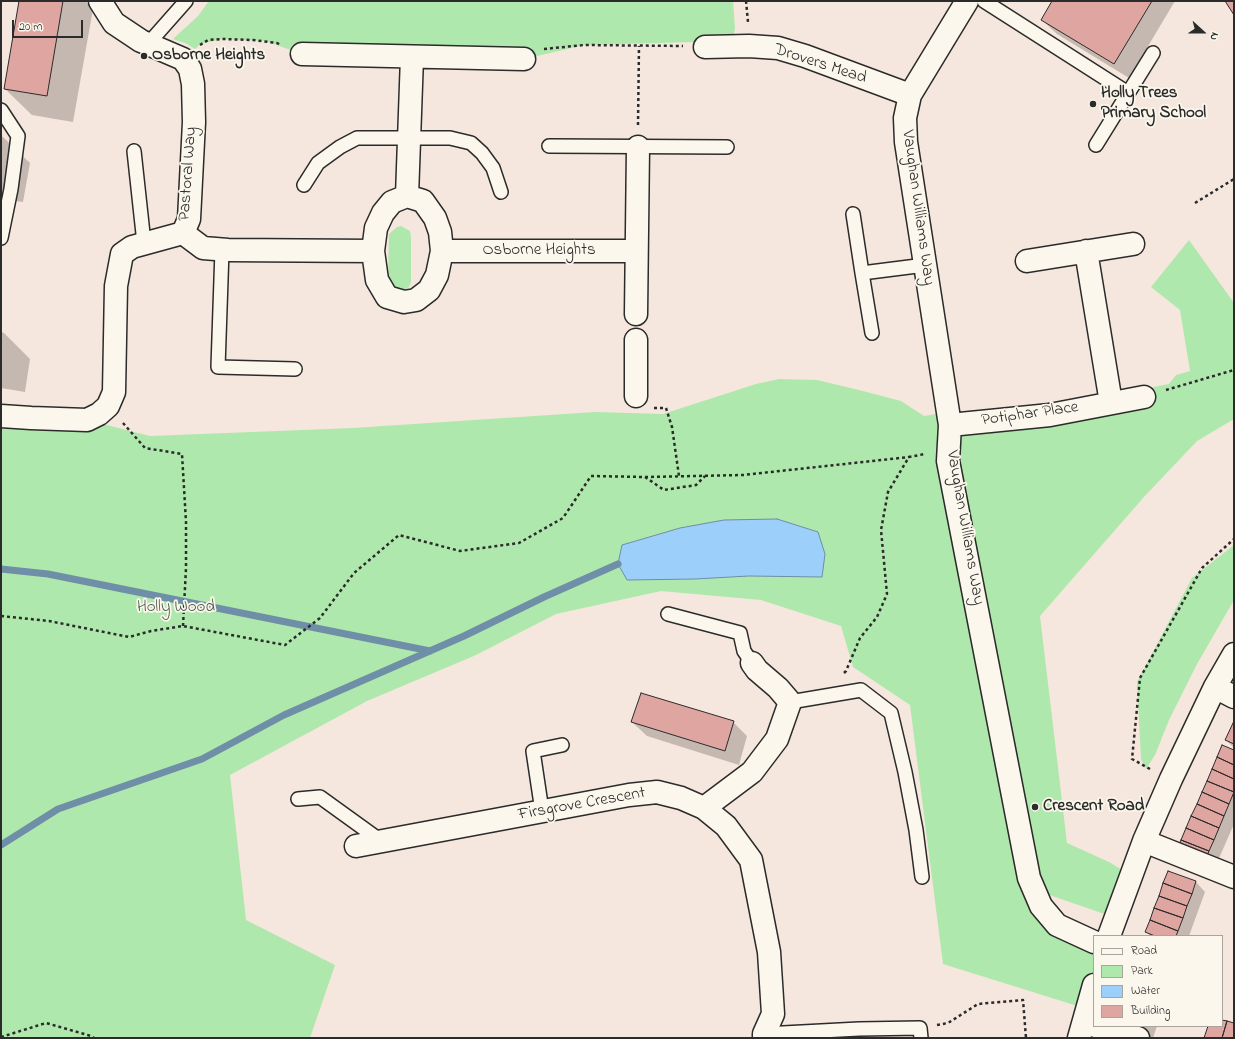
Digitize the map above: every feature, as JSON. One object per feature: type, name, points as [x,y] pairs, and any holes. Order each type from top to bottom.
[{"type":"street","points":[[100,1],[114,23],[141,41],[183,58]]},
{"type":"street","name":"Vaughan Williams Way","points":[[967,1],[910,95],[905,118],[906,142],[950,425],[948,461],[1029,878],[1040,906],[1057,925],[1093,942]]},
{"type":"street","name":"Drovers Mead","points":[[705,47],[749,46],[778,48],[805,56],[910,95]]},
{"type":"street","points":[[302,54],[524,59]]},
{"type":"street","points":[[407,196],[412,57]]},
{"type":"street","name":"Pastoral Way","points":[[108,406],[114,392],[116,286],[122,254],[132,247],[183,233],[189,219],[194,107],[193,84],[190,69],[183,58]]},
{"type":"street","points":[[636,314],[638,147]]},
{"type":"street","points":[[407,196],[424,202],[435,218],[440,232],[442,251],[437,276],[429,290],[416,300],[404,302],[387,297],[377,280],[373,251],[376,228],[382,213],[392,202],[407,196]]},
{"type":"street","points":[[183,233],[203,248],[222,250],[373,251]]},
{"type":"street","points":[[1028,261],[1133,244]]},
{"type":"street","name":"Osborne Heights","points":[[442,251],[636,251]]},
{"type":"street","points":[[1086,251],[1111,403]]},
{"type":"street","points":[[636,340],[636,396]]},
{"type":"street","name":"Potiphar Place","points":[[950,425],[1050,415],[1144,397]]},
{"type":"street","points":[[1,416],[87,420],[99,414],[108,406]]},
{"type":"street","points":[[1109,935],[1144,841],[1171,779],[1215,687],[1234,654]]},
{"type":"street","points":[[704,808],[752,772],[777,739],[790,702],[778,688],[757,670],[752,663]]},
{"type":"street","points":[[1215,687],[1234,697]]},
{"type":"street","name":"Firsgrove Crescent","points":[[356,846],[629,795],[657,792],[681,798],[704,808],[726,826],[751,860],[769,959],[773,1014],[764,1036]]},
{"type":"street","points":[[1144,841],[1234,877]]},
{"type":"street","points":[[1093,992],[1088,1028],[1138,1038]]},
{"type":"lane","points":[[148,44],[186,1]]},
{"type":"lane","points":[[984,1],[1128,94]]},
{"type":"lane","points":[[1096,146],[1153,53]]},
{"type":"lane","points":[[1,110],[18,136],[11,188],[1,238]]},
{"type":"lane","points":[[304,186],[318,163],[340,147],[357,138],[450,138],[471,143],[482,153],[493,168],[501,192]]},
{"type":"lane","points":[[548,146],[727,147]]},
{"type":"lane","points":[[134,151],[144,243]]},
{"type":"lane","points":[[853,214],[872,334]]},
{"type":"lane","points":[[222,250],[218,367],[295,369]]},
{"type":"lane","points":[[862,273],[925,265]]},
{"type":"lane","points":[[668,614],[740,633],[744,651],[752,663]]},
{"type":"lane","points":[[790,702],[861,690],[891,713],[905,772],[916,830],[922,877]]},
{"type":"lane","points":[[542,811],[533,751],[562,745]]},
{"type":"lane","points":[[298,798],[320,797],[381,841]]},
{"type":"lane","points":[[764,1036],[859,1029],[921,1033]]},
{"type":"path","points":[[183,58],[195,47],[208,40],[222,39],[253,40],[277,43],[302,54]]},
{"type":"path","points":[[524,59],[542,49],[584,45],[705,47]]},
{"type":"path","points":[[638,147],[639,46]]},
{"type":"path","points":[[1195,203],[1234,179]]},
{"type":"path","points":[[1144,397],[1234,370]]},
{"type":"path","points":[[636,396],[636,408],[666,408],[672,427],[679,476]]},
{"type":"path","points":[[108,406],[145,448],[182,454],[186,522],[184,626]]},
{"type":"path","points":[[1,616],[49,621],[129,637],[150,631],[184,626],[285,645],[297,634],[320,618],[354,573],[400,535],[460,551],[519,543],[563,518],[591,476],[645,477],[743,475],[909,457],[949,449]]},
{"type":"path","points":[[817,697],[846,671],[860,638],[876,617],[887,594],[881,530],[888,492],[909,457]]},
{"type":"path","points":[[645,477],[664,490],[696,485],[705,475]]},
{"type":"path","points":[[1171,779],[1132,759],[1140,678],[1202,568],[1234,539]]},
{"type":"path","points":[[921,1033],[948,1023],[978,1004],[1024,1000],[1027,1038]]},
{"type":"path","points":[[1,1037],[46,1023],[92,1037]]},
{"type":"green space","points":[[209,1],[733,1],[735,28],[732,41],[584,45],[524,59],[302,54],[265,41],[222,39],[200,44],[195,49],[185,43],[173,39],[198,16]]},
{"type":"green space","points":[[401,226],[410,231],[411,237],[411,282],[409,287],[404,290],[395,289],[388,281],[389,234],[397,227]]},
{"type":"green space","name":"Holly Wood","points":[[1189,240],[1234,303],[1234,419],[1197,441],[1143,498],[1040,616],[1067,843],[1109,862],[1132,876],[1116,918],[1035,890],[1057,925],[1093,942],[1093,988],[1087,1009],[943,964],[910,705],[853,667],[841,626],[761,600],[661,591],[556,614],[476,655],[367,701],[230,775],[246,920],[335,965],[310,1038],[1,1038],[1,416],[87,420],[150,436],[353,428],[595,412],[663,414],[756,384],[779,379],[817,380],[859,390],[901,401],[924,416],[948,412],[950,425],[1169,384],[1176,375],[1190,371],[1180,310],[1151,287]]},
{"type":"green space","points":[[1234,545],[1234,600],[1197,664],[1169,720],[1155,755],[1146,769],[1141,759],[1137,682],[1192,578]]},
{"type":"water","points":[[777,519],[818,532],[825,554],[822,577],[749,576],[695,579],[627,580],[618,564],[622,545],[680,528],[724,520]]},
{"type":"building","points":[[19,1],[63,1],[47,96],[4,89]]},
{"type":"building","name":"Holly Trees Primary School","points":[[1052,1],[1152,1],[1114,64],[1041,20]]},
{"type":"building","points":[[1225,1],[1234,1],[1234,15]]},
{"type":"building","points":[[641,693],[734,721],[725,751],[631,722]]},
{"type":"building","points":[[1234,721],[1234,744],[1225,740]]},
{"type":"building","points":[[1222,745],[1234,750],[1234,765],[1217,757]]},
{"type":"building","points":[[1217,757],[1234,765],[1234,779],[1212,769]]},
{"type":"building","points":[[1212,769],[1234,779],[1234,792],[1207,781]]},
{"type":"building","points":[[1207,781],[1234,792],[1229,804],[1202,792]]},
{"type":"building","points":[[1202,792],[1229,804],[1224,816],[1197,804]]},
{"type":"building","points":[[1197,804],[1224,816],[1219,828],[1191,816]]},
{"type":"building","points":[[1191,816],[1219,828],[1214,840],[1186,828]]},
{"type":"building","points":[[1186,828],[1214,840],[1209,851],[1181,840]]},
{"type":"building","points":[[1181,840],[1209,851],[1204,863],[1176,852]]},
{"type":"building","points":[[1168,871],[1196,881],[1192,894],[1163,883]]},
{"type":"building","points":[[1163,883],[1192,894],[1187,906],[1159,896]]},
{"type":"building","points":[[1159,896],[1187,906],[1183,918],[1154,908]]},
{"type":"building","points":[[1154,908],[1183,918],[1178,931],[1150,920]]},
{"type":"building","points":[[1150,920],[1178,931],[1176,935],[1152,935],[1145,932]]},
{"type":"building","points":[[1223,1020],[1227,1021],[1222,1038],[1204,1038],[1208,1027],[1223,1027]]},
{"type":"building","points":[[1227,1021],[1234,1023],[1234,1038],[1222,1038]]},
{"type":"waterway","points":[[1,845],[58,809],[202,759],[284,715],[464,636],[544,597],[618,564]]},
{"type":"waterway","points":[[1,569],[48,574],[430,651]]},
{"type":"place","name":"Osborne Heights","points":[[144,56]]},
{"type":"place","name":"Holly Trees Primary School","points":[[1093,104]]},
{"type":"place","name":"Crescent Road","points":[[1035,807]]}]
